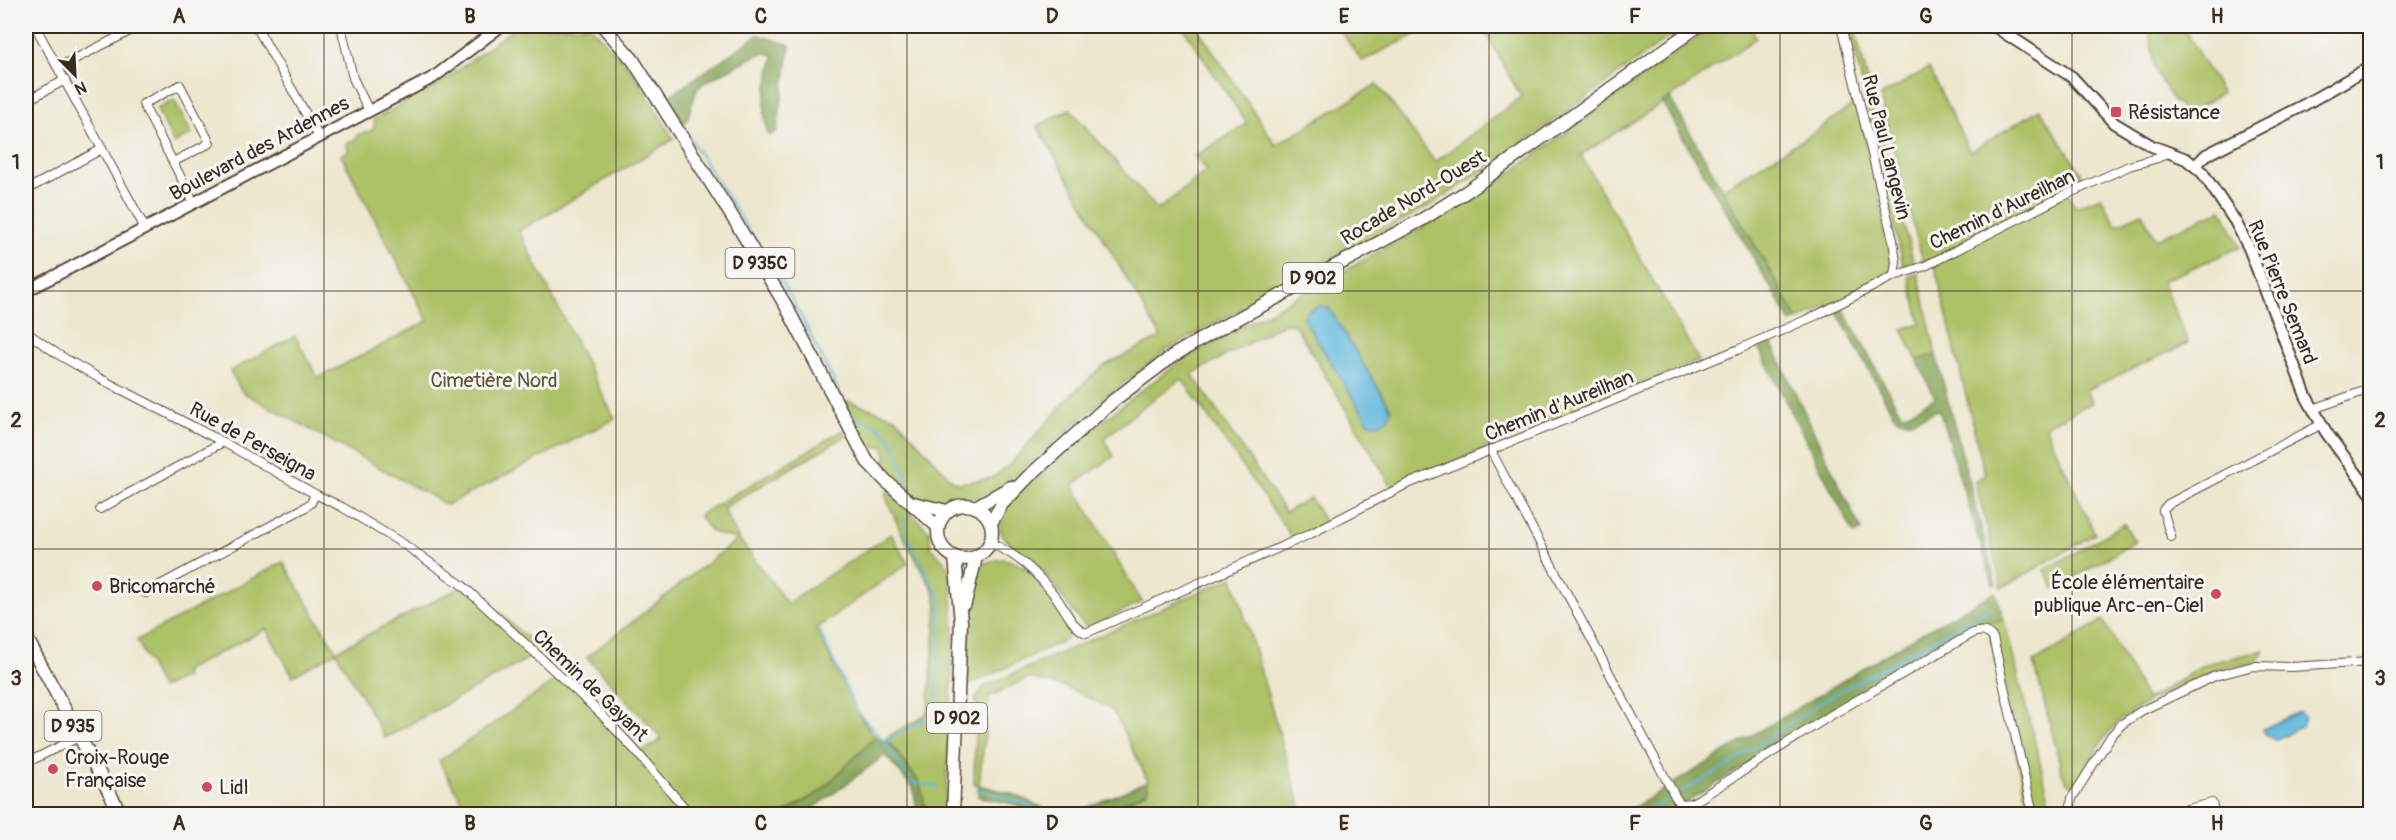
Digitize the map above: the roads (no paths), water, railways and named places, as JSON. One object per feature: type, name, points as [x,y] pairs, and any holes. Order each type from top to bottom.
[{"type":"main road","name":"Boulevard des Ardennes","points":[[26,291],[434,77],[501,26]]},
{"type":"main road","name":"D 935C","points":[[603,26],[633,60],[735,221],[786,306],[867,461],[938,527]]},
{"type":"main road","name":"Rocade Nord-Ouest","points":[[992,523],[1002,504],[1028,477],[1114,400],[1174,356],[1222,327],[1423,219],[1468,190],[1698,26]]},
{"type":"main road","points":[[1994,26],[2072,77],[2114,123],[2166,153],[2187,159],[2196,165],[2206,155],[2304,105],[2370,67]]},
{"type":"main road","name":"Rue Pierre Semard","points":[[2196,165],[2218,195],[2249,248],[2313,409],[2370,492]]},
{"type":"main road","name":"Rocade Nord-Ouest","points":[[977,506],[1028,477]]},
{"type":"main road","name":"D 935C","points":[[911,502],[948,511]]},
{"type":"main road","points":[[962,504],[977,506],[985,512],[992,523],[993,535],[990,543],[976,557],[962,559],[955,557],[941,545],[938,527],[948,511],[962,504]]},
{"type":"main road","name":"D 902","points":[[953,814],[961,622],[955,557]]},
{"type":"main road","name":"D 902","points":[[961,622],[976,557]]},
{"type":"main road","name":"D 935","points":[[26,636],[121,814]]},
{"type":"street","points":[[35,26],[145,228]]},
{"type":"street","points":[[59,67],[140,26]]},
{"type":"street","points":[[256,26],[319,137]]},
{"type":"street","points":[[341,26],[353,78],[369,111]]},
{"type":"street","name":"Rue Paul Langevin","points":[[1841,26],[1893,240],[1896,262],[1894,276]]},
{"type":"street","points":[[26,101],[65,80]]},
{"type":"street","points":[[173,162],[210,143],[180,85],[143,104],[194,203]]},
{"type":"street","points":[[26,190],[102,149]]},
{"type":"street","name":"Chemin d'Aureilhan","points":[[990,543],[1007,550],[1028,565],[1057,598],[1074,623],[1086,633],[1310,534],[1406,485],[1817,315],[1894,276],[1925,266],[2061,197],[2128,166],[2158,158],[2166,153]]},
{"type":"street","name":"Rue de Perseigna","points":[[26,332],[59,355],[99,378],[342,507],[405,545],[462,585]]},
{"type":"street","points":[[2313,409],[2370,389]]},
{"type":"street","points":[[2171,537],[2163,510],[2168,504],[2322,424]]},
{"type":"street","points":[[100,509],[223,442]]},
{"type":"street","points":[[1491,451],[1636,726],[1681,804],[1700,799],[1833,714],[1973,633],[1982,631],[1988,633],[1992,638],[2033,814]]},
{"type":"street","points":[[145,593],[304,508],[311,503],[315,494]]},
{"type":"street","name":"Chemin de Gayant","points":[[462,585],[600,713],[634,748],[690,814]]},
{"type":"street","points":[[2070,814],[2072,798],[2111,736],[2122,724],[2141,711],[2215,676],[2253,666],[2291,667],[2370,662]]},
{"type":"street","points":[[26,763],[79,737]]},
{"type":"street","points":[[2168,814],[2212,803],[2215,814]]},
{"type":"water","points":[[1319,306],[1329,308],[1391,409],[1383,422],[1369,423],[1303,318],[1308,311]]},
{"type":"water","points":[[2299,712],[2305,717],[2302,726],[2275,740],[2265,735],[2263,729]]},
{"type":"waterway","points":[[628,46],[636,55]]},
{"type":"waterway","points":[[641,62],[791,297],[852,417],[875,425],[894,444],[902,462],[907,488]]},
{"type":"waterway","points":[[2367,495],[2370,500]]},
{"type":"waterway","points":[[905,517],[907,536],[941,600],[936,710],[925,720],[886,743],[911,782],[938,787]]},
{"type":"waterway","points":[[1681,792],[1726,767],[1826,699],[1990,609]]},
{"type":"waterway","points":[[819,630],[857,711],[885,743]]},
{"type":"waterway","points":[[976,789],[1026,804],[1044,814]]},
{"type":"waterway","points":[[1642,814],[1666,800]]},
{"type":"place","name":"Résistance","points":[[2116,112]]},
{"type":"place","name":"Bricomarché","points":[[97,586]]},
{"type":"place","name":"École élémentaire publique Arc-en-Ciel","points":[[2216,594]]},
{"type":"place","name":"Croix-Rouge Française","points":[[53,769]]},
{"type":"place","name":"Lidl","points":[[207,787]]},
{"type":"park label","name":"Cimetière Nord","points":[[494,380]]}]
